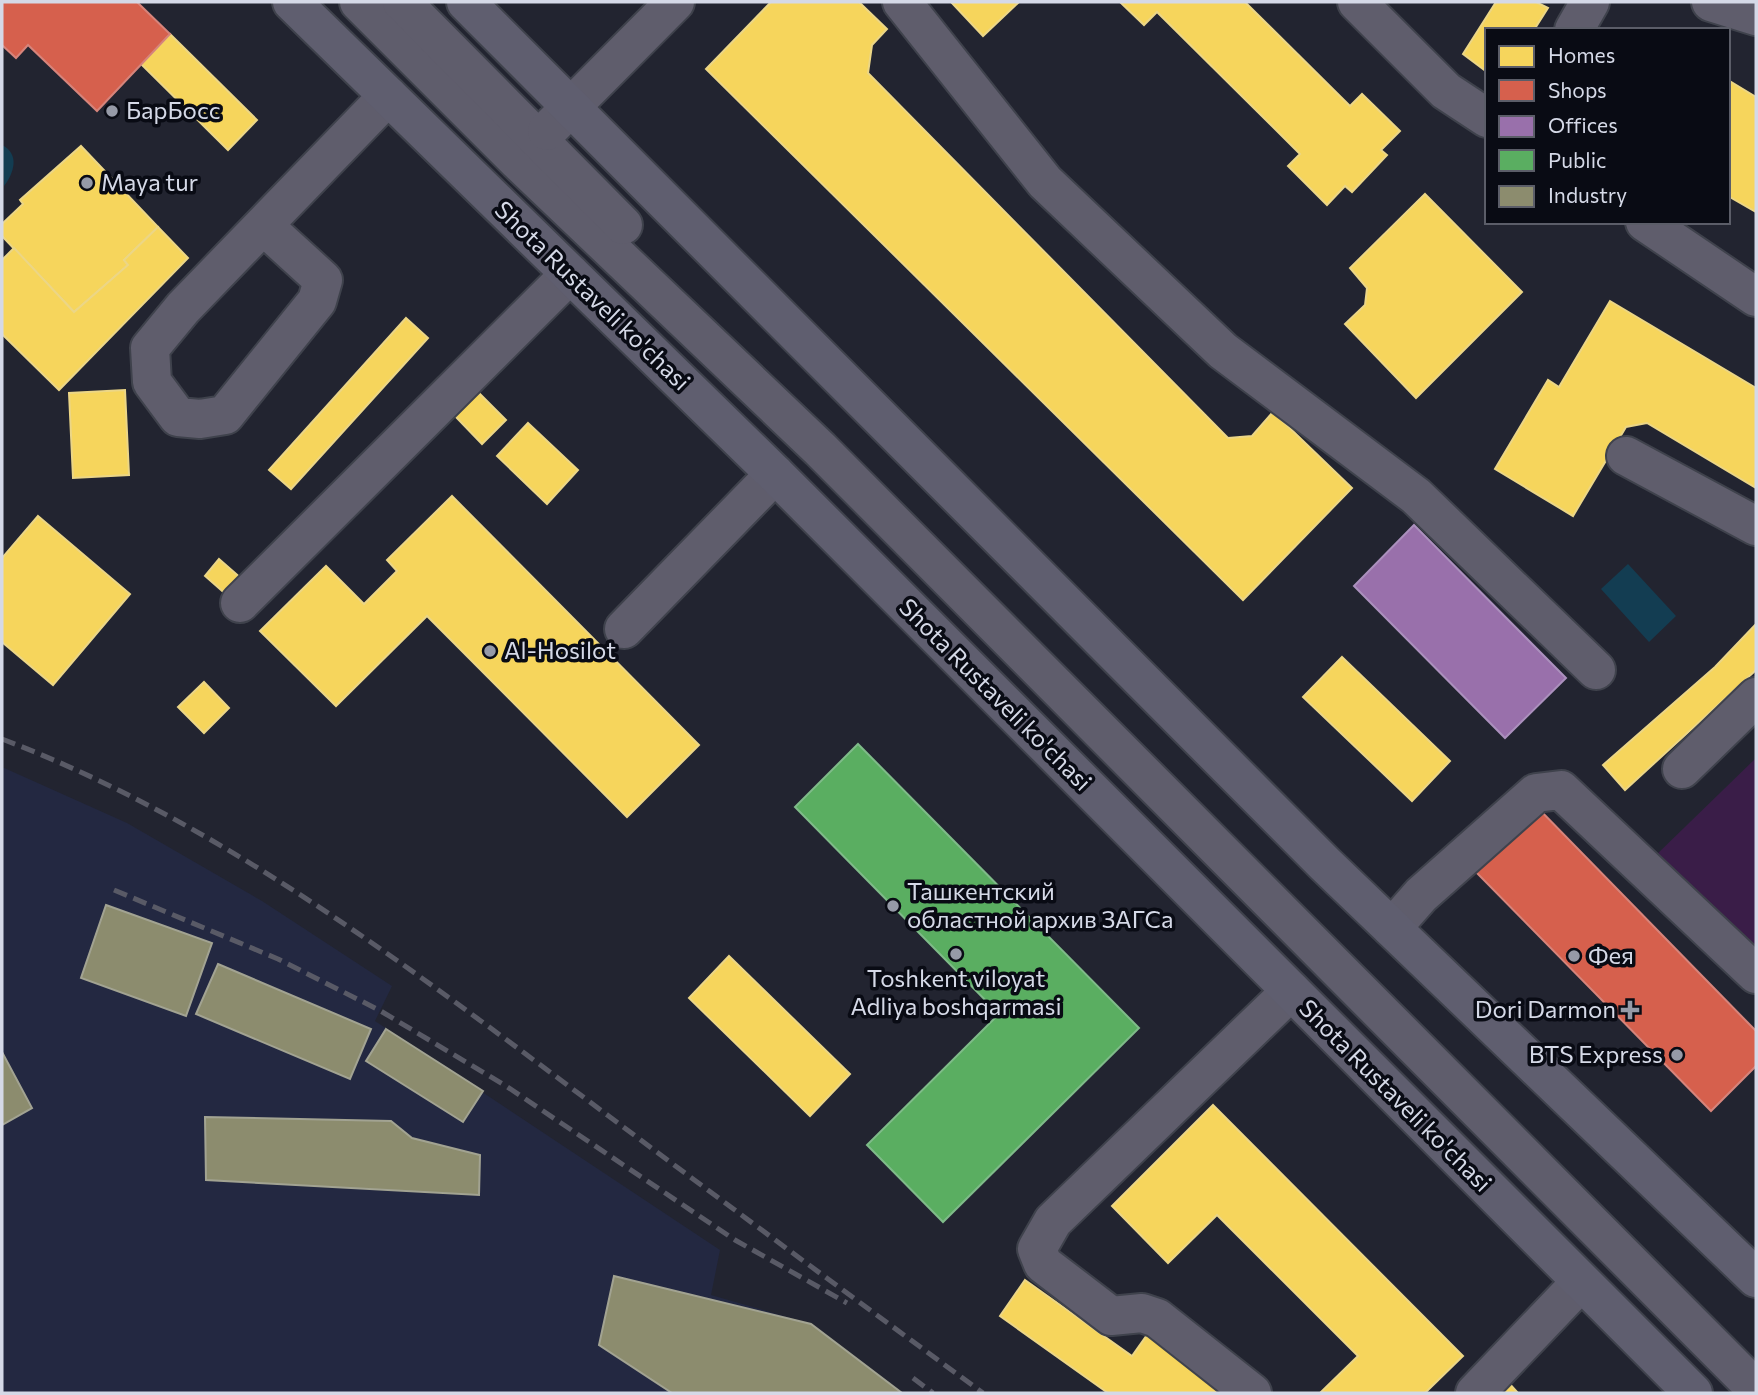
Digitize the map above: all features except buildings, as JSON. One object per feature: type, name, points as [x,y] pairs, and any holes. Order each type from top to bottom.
[{"type":"main road","name":"Shota Rustaveli ko'chasi","points":[[292,2],[775,474],[1580,1283],[1693,1393]]},
{"type":"main road","points":[[466,2],[1392,928],[1756,1278]]},
{"type":"street","points":[[359,2],[528,151],[1598,1206],[1756,1356]]},
{"type":"street","points":[[401,2],[528,151],[820,449],[1756,1389]]},
{"type":"street","points":[[488,193],[570,106],[675,2]]},
{"type":"street","points":[[902,2],[1045,182],[1223,351],[1416,496],[1596,670]]},
{"type":"street","points":[[1357,2],[1446,91],[1485,117]]},
{"type":"street","points":[[1575,28],[1590,2]]},
{"type":"street","points":[[1711,2],[1756,16]]},
{"type":"street","points":[[264,227],[323,280],[317,301],[225,415],[200,419],[178,417],[152,382],[150,348],[217,271],[264,227],[388,96]]},
{"type":"street","points":[[1648,224],[1756,297]]},
{"type":"street","points":[[240,603],[570,274]]},
{"type":"street","points":[[1626,456],[1756,526]]},
{"type":"street","points":[[624,629],[775,474]]},
{"type":"street","points":[[1682,769],[1756,698]]},
{"type":"street","points":[[1392,928],[1421,895],[1536,793],[1561,790],[1756,974]]},
{"type":"street","points":[[1252,1393],[1157,1318],[1142,1314],[1111,1316],[1043,1264],[1037,1249],[1053,1221],[1291,991]]},
{"type":"street","points":[[1475,1393],[1580,1283]]},
{"type":"shaded area","points":[[2,145],[11,153],[14,164],[4,186]]},
{"type":"shaded area","points":[[1628,564],[1676,616],[1649,642],[1601,589]]},
{"type":"shaded area","points":[[1756,758],[1756,964],[1652,859]]},
{"type":"shaded area","points":[[2,767],[127,823],[262,901],[392,986],[375,1021],[720,1250],[711,1295],[811,1324],[902,1393],[2,1393]]},
{"type":"railway","points":[[2,739],[78,771],[151,807],[222,846],[359,934],[492,1029],[983,1393]]},
{"type":"railway","points":[[114,890],[278,959],[379,1010],[506,1086],[735,1240],[847,1303]]},
{"type":"railway","points":[[913,1378],[933,1393]]},
{"type":"place","name":"БарБосс","points":[[112,111]]},
{"type":"place","name":"Maya tur","points":[[87,183]]},
{"type":"place","name":"Al-Hosilot","points":[[490,651]]},
{"type":"place","name":"Ташкентский областной архив ЗАГСа","points":[[893,906]]},
{"type":"place","name":"Toshkent viloyat Adliya boshqarmasi","points":[[956,954]]},
{"type":"place","name":"Фея","points":[[1574,956]]},
{"type":"place","name":"Dori Darmon","points":[[1630,1010]]},
{"type":"place","name":"BTS Express","points":[[1677,1055]]}]
